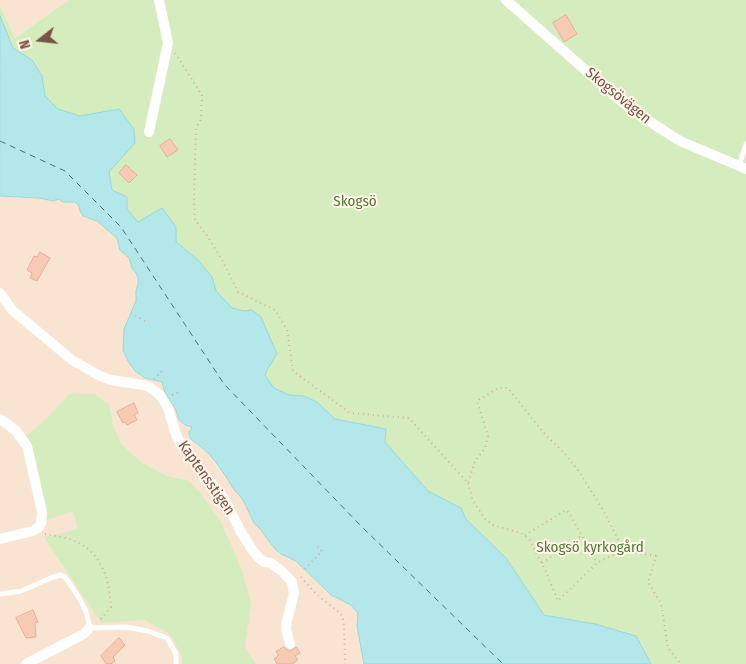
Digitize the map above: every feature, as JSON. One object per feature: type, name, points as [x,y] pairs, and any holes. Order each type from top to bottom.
[{"type":"street","points":[[149,132],[168,43],[159,0]]},
{"type":"street","name":"Skogsövägen","points":[[506,0],[636,113],[680,140],[742,167]]},
{"type":"street","name":"Kaptensstigen","points":[[0,293],[12,310],[72,360],[100,376],[111,380],[143,385],[160,395],[168,408],[176,435],[182,446],[225,500],[242,534],[253,550],[264,562],[271,563],[284,572],[292,582],[294,594],[286,629],[290,644]]},
{"type":"street","points":[[0,419],[16,431],[27,446],[42,512],[39,528],[0,539]]},
{"type":"street","points":[[26,664],[80,636],[89,628]]},
{"type":"lane","points":[[742,167],[746,144]]},
{"type":"lane","points":[[1,594],[20,591],[61,575],[65,577],[82,605],[87,615],[89,628],[126,627],[148,631],[167,638],[176,654],[176,664]]},
{"type":"path","points":[[168,43],[202,95],[201,119],[196,128],[195,220],[221,258],[238,292],[274,310],[288,330],[292,371],[350,414],[410,418],[468,483],[473,501],[485,519],[493,524],[525,535],[529,539],[542,563],[558,601],[597,563],[610,556],[624,551],[656,556],[648,582],[660,602],[668,648],[682,664]]},
{"type":"path","points":[[131,313],[145,321]]},
{"type":"path","points":[[154,380],[164,369]]},
{"type":"path","points":[[468,483],[475,461],[485,448],[488,436],[477,401],[498,388],[508,388],[542,431],[566,455],[580,473],[604,512],[624,551]]},
{"type":"path","points":[[168,398],[181,391]]},
{"type":"path","points":[[525,535],[566,510],[570,513],[597,563]]},
{"type":"path","points":[[33,531],[78,542],[90,551],[104,569],[111,607],[100,620],[89,628]]},
{"type":"path","points":[[542,563],[582,535]]},
{"type":"path","points":[[305,569],[322,551],[316,545]]},
{"type":"path","points":[[298,574],[316,594],[341,614],[344,622],[345,664]]},
{"type":"shaded area","points":[[0,0],[69,0],[15,38],[0,6]]},
{"type":"shaded area","points":[[0,196],[39,198],[53,201],[59,199],[62,202],[75,202],[83,216],[97,221],[117,238],[120,249],[129,258],[138,278],[136,301],[126,324],[135,371],[145,378],[162,382],[165,393],[175,408],[179,420],[185,425],[192,427],[188,436],[210,457],[240,496],[254,523],[275,549],[296,561],[331,595],[351,605],[358,613],[357,626],[364,664],[0,664]]},
{"type":"green space","name":"Skogsö","points":[[69,0],[746,0],[746,664],[651,664],[635,636],[595,624],[544,615],[506,558],[466,519],[460,508],[428,491],[385,442],[386,434],[332,496],[171,285],[0,130],[0,6],[15,38]]},
{"type":"green space","points":[[69,394],[94,394],[109,404],[113,425],[121,444],[141,462],[167,476],[189,481],[202,495],[221,522],[242,570],[251,603],[245,648],[256,664],[182,664],[182,657],[170,634],[145,620],[101,623],[44,537],[78,529],[73,511],[47,520],[25,437],[47,418]]},
{"type":"water","points":[[0,16],[13,48],[32,60],[42,76],[45,96],[58,109],[80,116],[119,109],[134,129],[135,143],[109,172],[112,190],[127,197],[127,209],[138,222],[162,208],[176,227],[176,242],[197,259],[212,277],[216,291],[232,308],[244,311],[252,310],[261,317],[277,354],[265,376],[274,388],[289,395],[304,396],[317,402],[335,419],[386,429],[385,442],[428,491],[461,508],[466,519],[506,558],[544,615],[595,624],[636,636],[651,664],[364,664],[357,626],[358,613],[351,605],[331,595],[296,561],[275,549],[254,523],[244,502],[215,462],[190,438],[189,431],[192,427],[185,425],[179,420],[175,408],[165,393],[162,382],[145,378],[135,371],[128,361],[123,350],[124,329],[136,301],[138,278],[129,258],[120,250],[117,238],[97,221],[83,216],[75,202],[62,202],[59,199],[53,201],[39,198],[0,196]]},
{"type":"building","points":[[566,15],[577,34],[564,42],[553,23]]},
{"type":"building","points":[[170,139],[178,150],[167,157],[160,146]]},
{"type":"building","points":[[126,165],[137,175],[129,183],[119,173]]},
{"type":"building","points":[[40,252],[50,258],[37,281],[30,278],[32,273],[27,270],[34,256],[37,257]]},
{"type":"building","points":[[134,403],[138,413],[134,415],[137,420],[127,425],[125,422],[123,423],[117,412]]},
{"type":"building","points":[[33,610],[38,622],[35,623],[36,637],[26,638],[16,618]]},
{"type":"building","points":[[119,638],[125,645],[113,657],[115,661],[111,664],[106,664],[101,656]]},
{"type":"building","points":[[284,647],[289,651],[296,647],[300,653],[295,656],[298,660],[292,664],[277,664],[274,659],[279,655],[276,652]]},
{"type":"ferry route","points":[[0,141],[65,171],[121,227],[224,384],[362,527],[503,664]]},
{"type":"park label","name":"Skogsö kyrkogård","points":[[590,548]]}]
